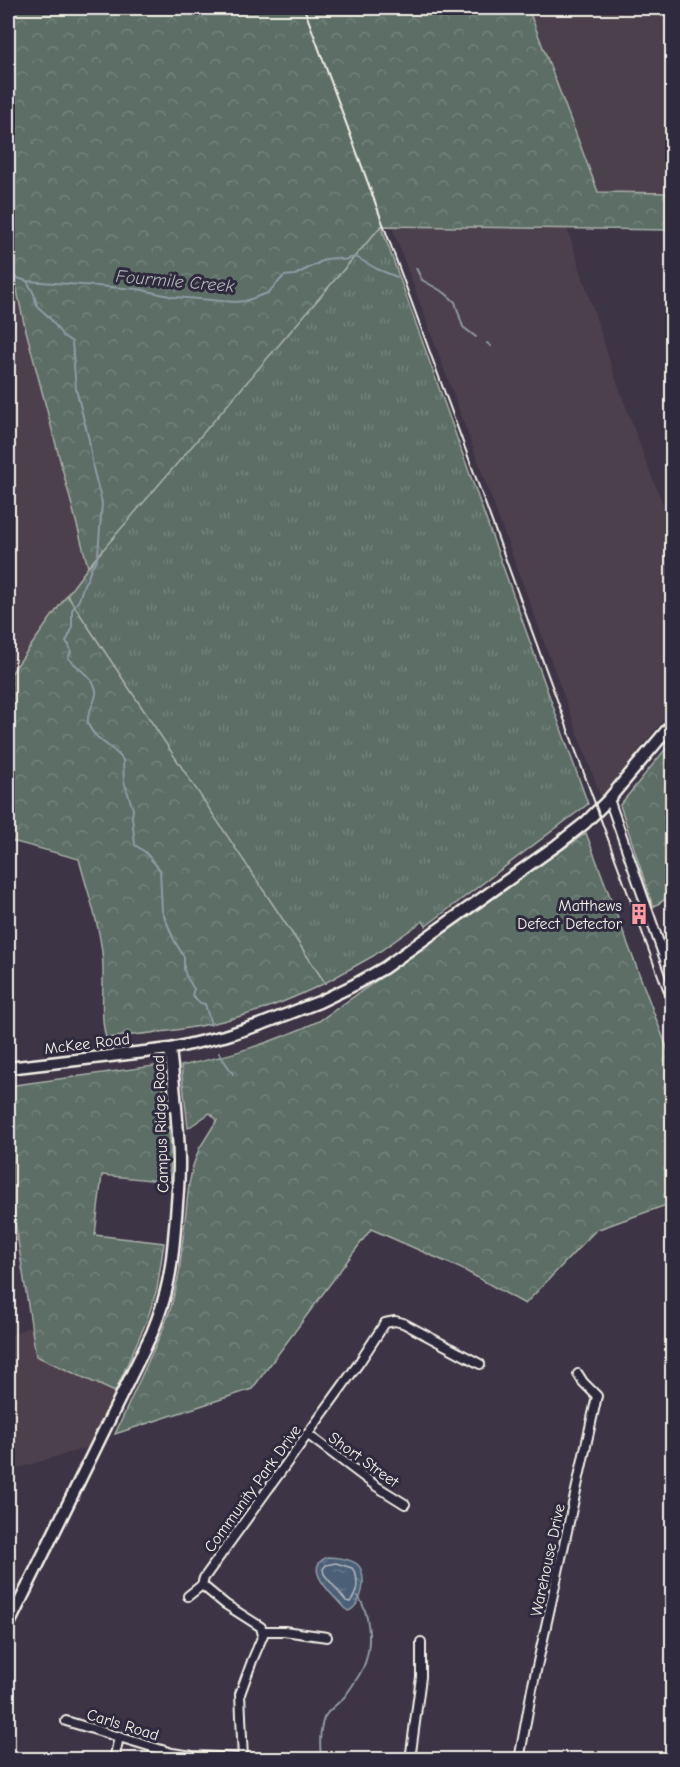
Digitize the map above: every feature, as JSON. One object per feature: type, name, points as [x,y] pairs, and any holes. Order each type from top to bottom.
[{"type":"street","name":"Campus Ridge Road","points":[[8,1626],[13,1605],[152,1333],[163,1307],[169,1284],[179,1162],[170,1048],[262,1024],[320,1002],[384,968],[585,823],[609,799],[672,724]]},
{"type":"street","points":[[609,799],[672,980]]},
{"type":"street","name":"McKee Road","points":[[8,1068],[170,1048]]},
{"type":"street","name":"Community Park Drive","points":[[202,1585],[204,1578],[385,1323],[395,1321],[403,1323],[480,1364]]},
{"type":"street","name":"Warehouse Drive","points":[[519,1760],[532,1689],[597,1396],[583,1382],[579,1374]]},
{"type":"street","name":"Short Street","points":[[308,1434],[376,1486],[405,1504]]},
{"type":"street","points":[[188,1596],[202,1585],[225,1604],[261,1627],[263,1635],[240,1694],[243,1759]]},
{"type":"street","points":[[262,1631],[284,1631],[327,1637]]},
{"type":"street","points":[[410,1760],[422,1677],[421,1642]]},
{"type":"street","name":"Carls Road","points":[[66,1721],[183,1755],[243,1759]]},
{"type":"street","points":[[114,1760],[119,1737]]},
{"type":"shaded area","points":[[528,8],[672,8],[672,193],[598,192]]},
{"type":"shaded area","points":[[392,227],[567,228],[614,374],[650,473],[672,525],[672,709],[601,797]]},
{"type":"shaded area","points":[[8,248],[23,319],[88,567],[8,678]]},
{"type":"shaded area","points":[[31,1326],[36,1356],[115,1392],[92,1446],[8,1471],[8,1336]]},
{"type":"green space","points":[[8,8],[528,8],[598,192],[672,193],[672,230],[381,226],[88,567],[23,319],[8,248]]},
{"type":"green space","points":[[381,226],[588,804],[426,926],[423,921],[373,956],[325,983],[67,595],[88,567]]},
{"type":"green space","points":[[67,595],[325,983],[246,1015],[170,1031],[106,1038],[103,1015],[103,957],[94,912],[79,859],[8,840],[8,678]]},
{"type":"green space","points":[[672,741],[672,895],[653,907],[620,805]]},
{"type":"green space","points":[[586,833],[672,1061],[672,1203],[596,1230],[525,1304],[462,1269],[371,1229],[252,1389],[115,1434],[171,1307],[179,1274],[193,1166],[199,1149],[217,1120],[210,1113],[188,1128],[181,1066],[251,1048],[319,1021]]},
{"type":"green space","points":[[161,1065],[171,1148],[170,1182],[102,1175],[95,1235],[164,1243],[157,1289],[147,1320],[115,1392],[36,1356],[8,1177],[8,1086]]},
{"type":"water","points":[[328,1557],[351,1561],[361,1569],[363,1582],[360,1597],[353,1608],[348,1611],[327,1589],[318,1574],[317,1568],[320,1562]]},
{"type":"waterway","name":"Fourmile Creek","points":[[8,275],[27,281],[138,289],[174,297],[235,302],[268,293],[284,276],[295,275],[326,259],[343,260],[356,257],[397,277]]},
{"type":"waterway","name":"Fourmile Creek","points":[[416,268],[422,280],[445,293],[455,302],[463,327],[476,337]]},
{"type":"waterway","points":[[27,281],[37,306],[49,317],[63,336],[72,342],[76,389],[102,503],[97,559],[91,568],[79,600],[72,610],[72,629],[66,642],[71,652],[68,658],[95,686],[95,699],[88,717],[89,726],[123,760],[124,781],[133,809],[135,845],[145,852],[160,870],[162,911],[184,957],[186,976],[194,989],[192,995],[200,1003],[205,1004],[211,1025]]},
{"type":"waterway","name":"Fourmile Creek","points":[[487,343],[491,346]]},
{"type":"waterway","points":[[219,1053],[233,1074]]},
{"type":"waterway","points":[[321,1760],[320,1744],[324,1718],[343,1698],[362,1671],[369,1647],[367,1620],[358,1596]]},
{"type":"railway","points":[[304,8],[672,1014]]},
{"type":"place","name":"Matthews Defect Detector","points":[[639,914]]}]
